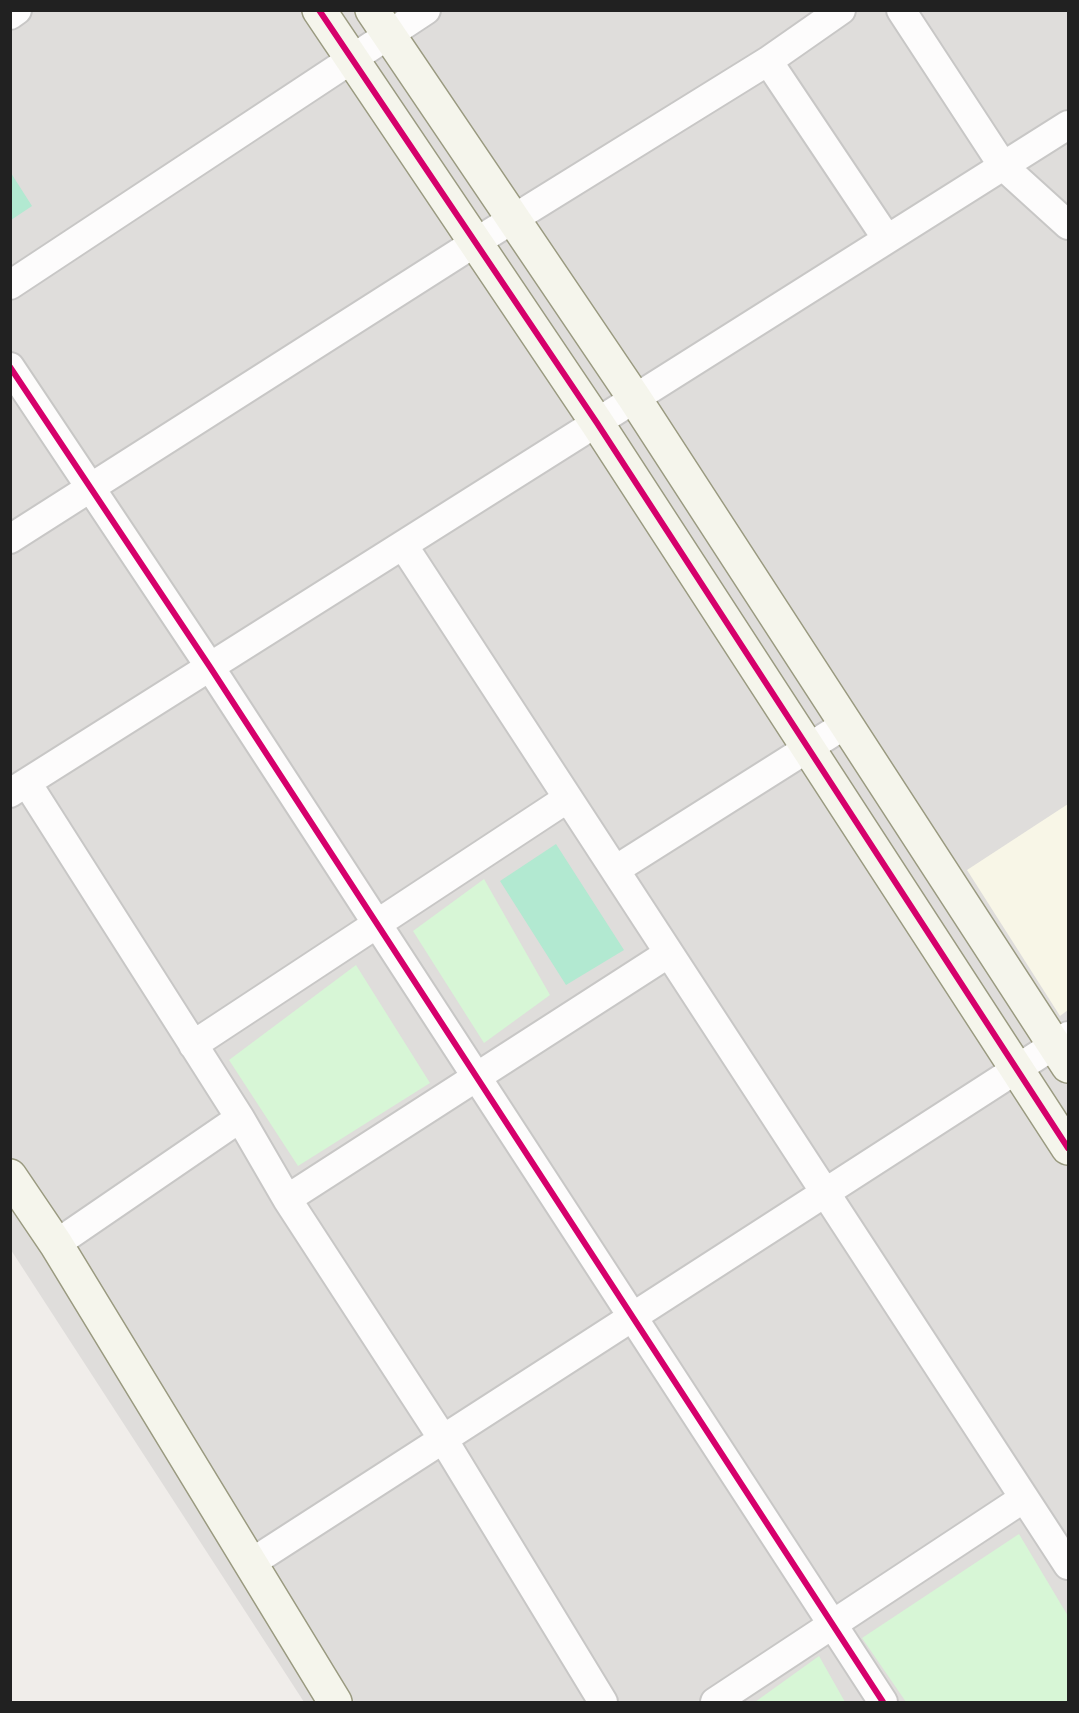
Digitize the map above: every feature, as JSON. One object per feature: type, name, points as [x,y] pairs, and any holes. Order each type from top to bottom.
[{"type":"street","points":[[10,15],[17,10]]},
{"type":"street","points":[[319,10],[597,423],[1068,1148]]},
{"type":"street","points":[[10,285],[351,60],[380,23],[426,10]]},
{"type":"street","points":[[10,539],[476,242],[768,62],[841,10]]},
{"type":"street","points":[[901,10],[1004,166],[1068,225]]},
{"type":"street","points":[[251,1563],[1017,1069],[1064,1049],[846,724],[635,399],[380,23]]},
{"type":"street","points":[[768,62],[887,239]]},
{"type":"street","points":[[603,1702],[443,1439],[287,1199],[240,1118],[19,788],[1068,125]]},
{"type":"street","points":[[10,368],[210,667],[883,1702]]},
{"type":"street","points":[[403,545],[1068,1564]]},
{"type":"street","points":[[615,870],[846,724]]},
{"type":"street","points":[[193,1045],[568,798]]},
{"type":"street","points":[[287,1199],[669,953]]},
{"type":"street","points":[[56,1244],[240,1118]]},
{"type":"street","points":[[10,1176],[56,1244],[335,1702]]},
{"type":"street","points":[[715,1702],[1024,1498]]},
{"type":"shaded area","points":[[11,11],[1068,11],[1068,1702],[304,1702],[11,1250]]},
{"type":"shaded area","points":[[1068,804],[1068,1010],[1060,1016],[967,870]]},
{"type":"green space","points":[[11,173],[32,206],[10,220]]},
{"type":"green space","points":[[556,844],[624,950],[566,985],[500,881]]},
{"type":"green space","points":[[484,879],[550,995],[484,1043],[413,931]]},
{"type":"green space","points":[[356,965],[430,1083],[298,1166],[229,1060]]},
{"type":"green space","points":[[1019,1534],[1068,1616],[1068,1702],[906,1702],[862,1638]]},
{"type":"green space","points":[[819,1656],[845,1702],[755,1702]]},
{"type":"cycle path","points":[[319,10],[597,423],[1068,1148]]},
{"type":"cycle path","points":[[10,367],[210,667],[883,1702]]}]
